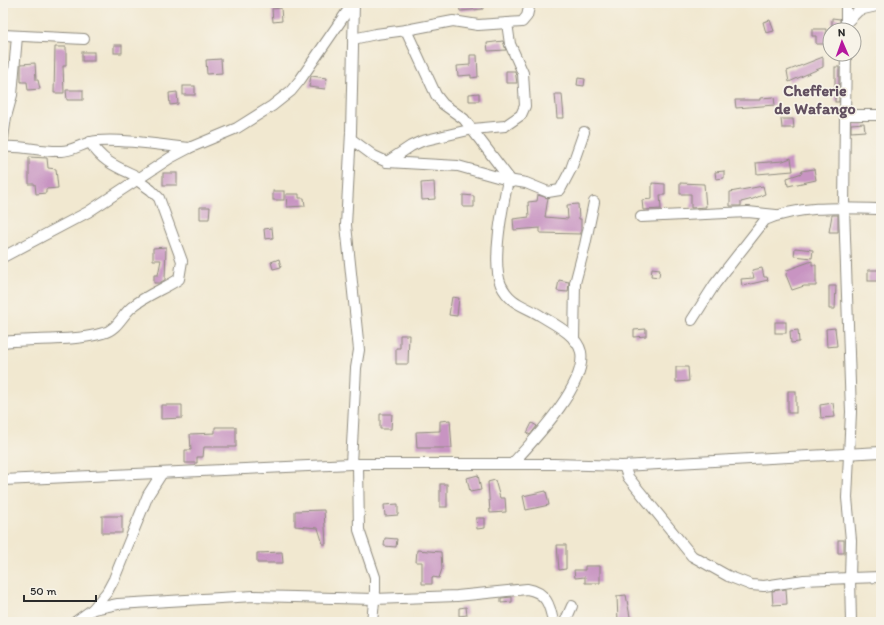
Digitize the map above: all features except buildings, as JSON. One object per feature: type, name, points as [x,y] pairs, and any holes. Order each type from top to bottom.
[{"type":"street","points":[[353,3],[351,139],[346,225],[360,350],[356,368],[355,464],[359,530],[375,577],[372,622]]},
{"type":"street","points":[[3,256],[88,212],[189,148],[237,128],[291,91],[353,3]]},
{"type":"street","points":[[353,39],[453,21],[478,25],[522,22],[528,16],[530,3]]},
{"type":"street","points":[[846,3],[846,22]]},
{"type":"street","points":[[850,22],[859,10],[881,4]]},
{"type":"street","points":[[387,162],[422,140],[473,129],[505,126],[517,119],[524,110],[523,73],[510,44],[507,24]]},
{"type":"street","points":[[406,30],[436,95],[443,104],[464,119],[473,129],[510,181],[498,237],[499,276],[502,286],[514,303],[537,313],[556,325],[574,340],[581,352],[576,378],[562,404],[544,428],[512,464]]},
{"type":"street","points":[[3,35],[84,39]]},
{"type":"street","points":[[3,138],[6,117],[12,95],[17,36]]},
{"type":"street","points":[[846,62],[844,208],[849,350],[850,454],[847,498],[851,540],[851,622]]},
{"type":"street","points":[[845,115],[881,115]]},
{"type":"street","points":[[351,139],[374,156],[387,162],[458,166],[510,181],[526,183],[548,192],[560,190],[571,169],[584,132]]},
{"type":"street","points":[[3,147],[14,146],[64,151],[90,142],[142,142],[189,148]]},
{"type":"street","points":[[3,342],[75,337],[104,333],[113,329],[130,308],[141,300],[179,279],[182,261],[159,198],[138,179],[102,158],[90,142]]},
{"type":"street","points":[[574,340],[575,283],[594,202]]},
{"type":"street","points":[[692,320],[715,284],[765,220],[776,215],[810,209],[881,209]]},
{"type":"street","points":[[641,217],[748,212],[776,215]]},
{"type":"street","points":[[3,480],[355,464],[623,466],[881,452]]},
{"type":"street","points":[[623,466],[628,477],[692,556],[728,576],[751,584],[764,586],[804,580],[881,577]]},
{"type":"street","points":[[75,622],[93,609],[107,592],[114,579],[148,495],[162,473]]},
{"type":"street","points":[[93,609],[118,604],[175,602],[204,598],[254,596],[374,599],[457,596],[528,589],[541,594],[548,601],[553,622]]},
{"type":"street","points":[[565,622],[572,606]]},
{"type":"district","name":"Chefferie de Wafango","points":[[815,99]]}]
